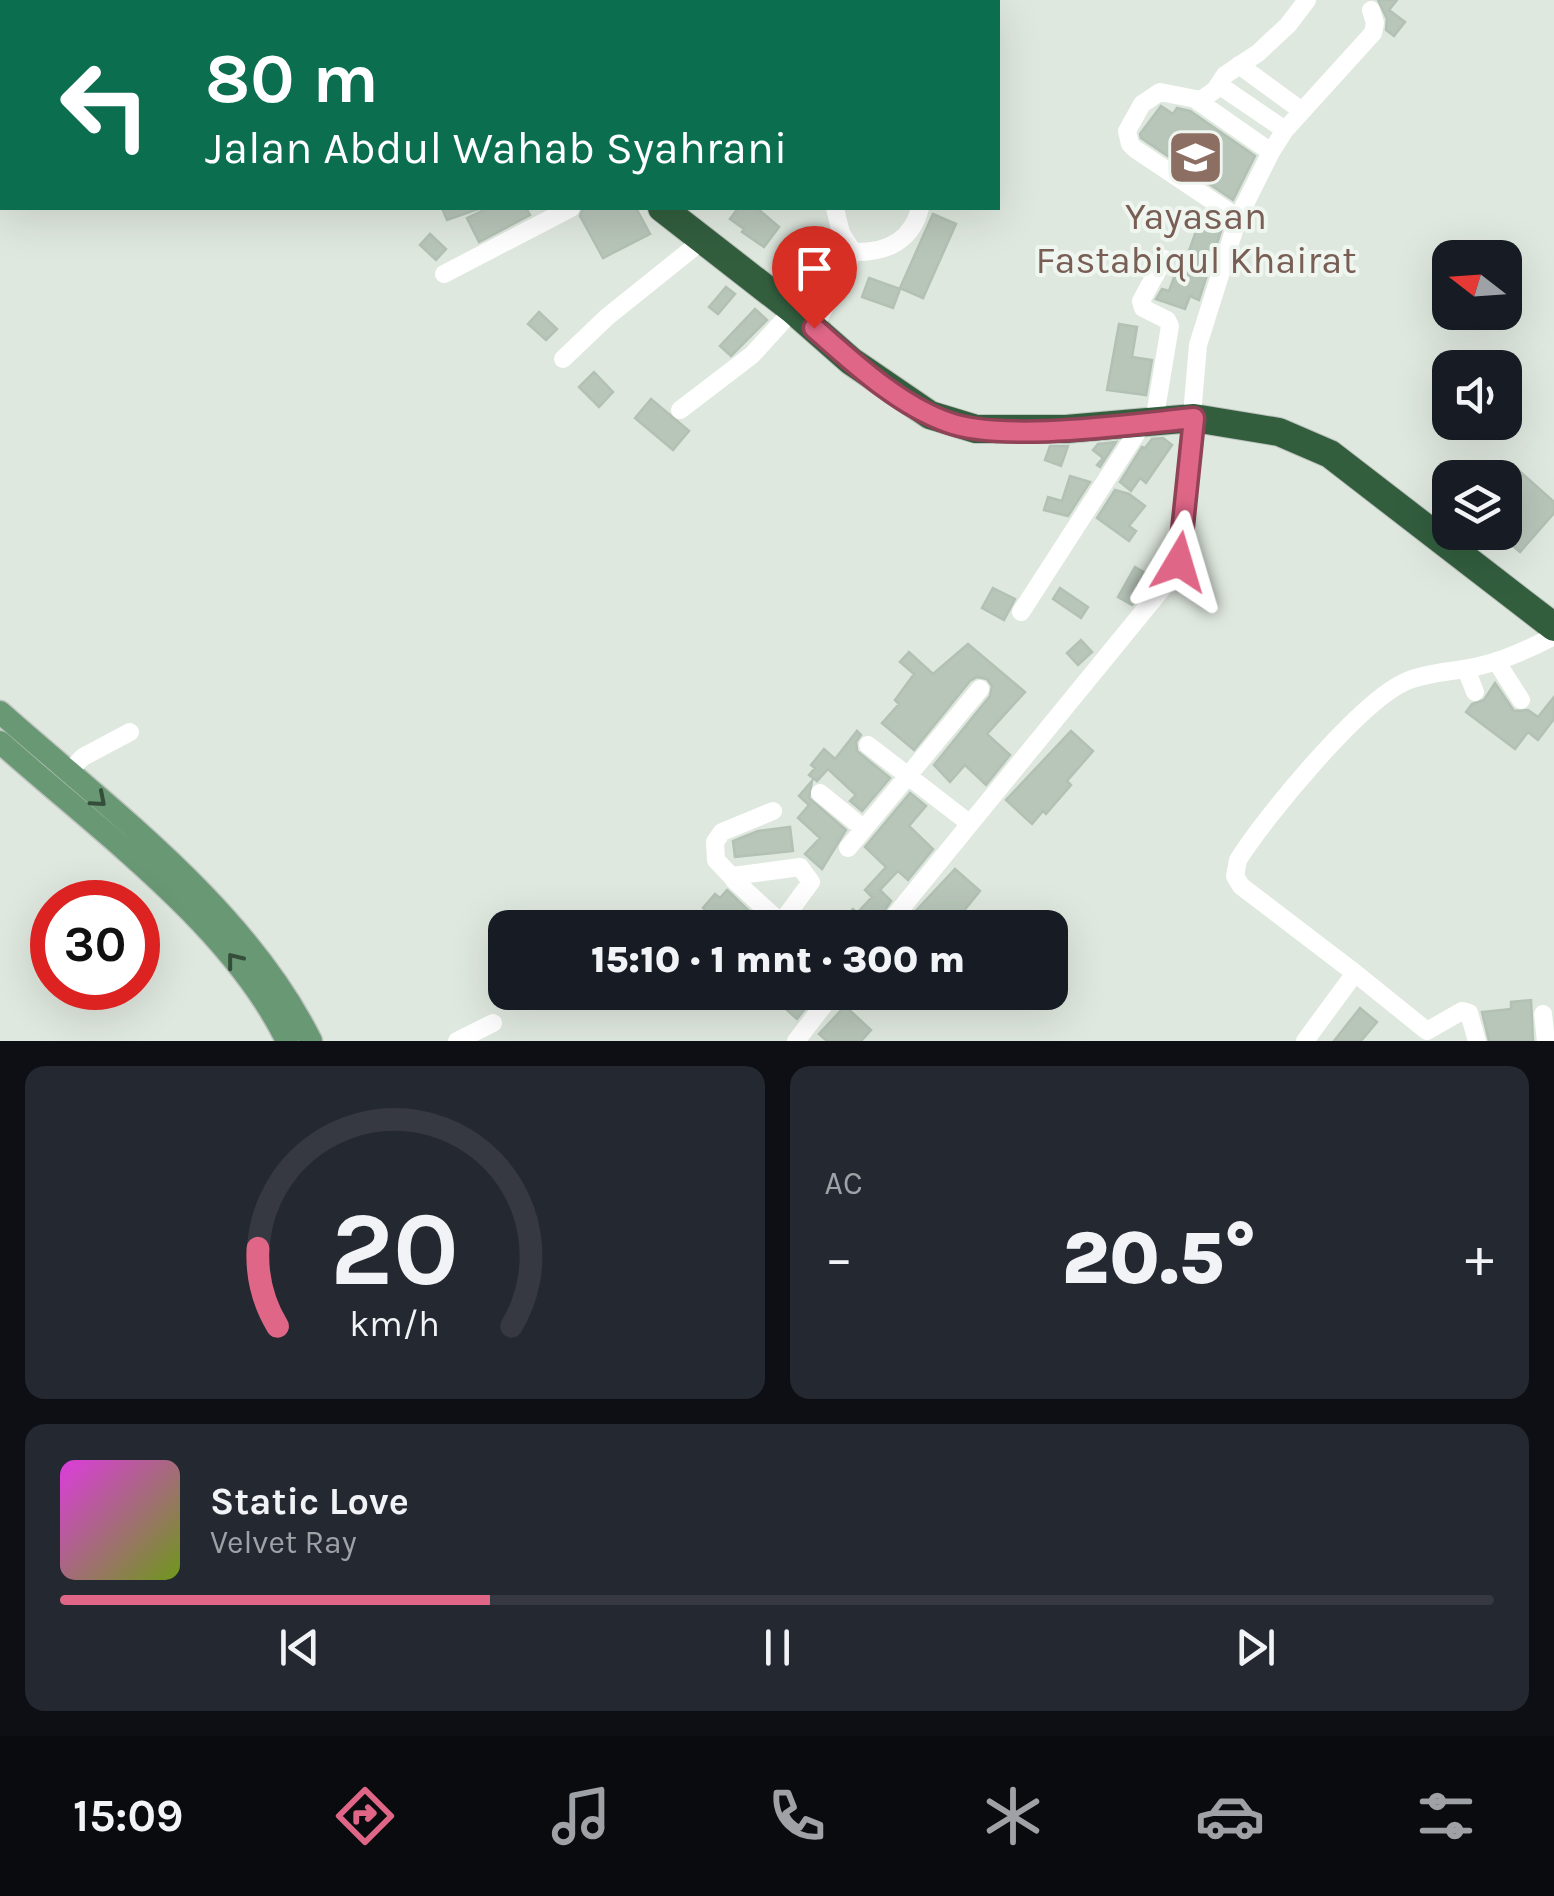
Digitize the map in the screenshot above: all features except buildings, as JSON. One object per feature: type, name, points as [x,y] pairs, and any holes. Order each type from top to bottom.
[{"type":"highway","points":[[665,210],[851,360],[919,408],[960,426],[996,430],[1066,429],[1194,418],[1279,432],[1330,454],[1553,622]]},
{"type":"main road","points":[[0,712],[149,844],[237,930],[292,1007],[311,1041]]},
{"type":"main road","points":[[0,742],[224,946],[288,1041]]},
{"type":"street","points":[[1238,218],[1130,144],[1127,131],[1142,104],[1160,92],[1201,100],[1238,64],[1277,35],[1308,0]]},
{"type":"street","points":[[900,910],[1174,574],[1180,555],[1198,345],[1238,218],[1286,130],[1372,33],[1376,23],[1371,10]]},
{"type":"street","points":[[1238,64],[1302,111]]},
{"type":"street","points":[[1219,85],[1286,130]]},
{"type":"street","points":[[1195,99],[1271,152]]},
{"type":"street","points":[[444,274],[567,210]]},
{"type":"street","points":[[836,210],[847,247],[853,252],[870,253],[904,240],[920,210]]},
{"type":"street","points":[[563,359],[607,316],[703,240]]},
{"type":"street","points":[[680,410],[803,319],[853,252]]},
{"type":"street","points":[[1021,612],[1148,422],[1170,326],[1167,320],[1142,308],[1142,300],[1164,258]]},
{"type":"street","points":[[1476,1039],[1471,1015],[1464,1011],[1432,1030],[1424,1030],[1241,886],[1235,876],[1238,860],[1336,739],[1368,708],[1402,683],[1422,675],[1466,669],[1521,653],[1553,622]]},
{"type":"street","points":[[1496,661],[1521,700]]},
{"type":"street","points":[[1466,669],[1475,692]]},
{"type":"street","points":[[848,848],[980,689]]},
{"type":"street","points":[[68,772],[84,757],[130,732]]},
{"type":"street","points":[[868,744],[969,823]]},
{"type":"street","points":[[820,793],[863,828]]},
{"type":"street","points":[[768,910],[716,860],[715,842],[722,832],[774,811]]},
{"type":"street","points":[[732,877],[800,867],[811,882],[793,910]]},
{"type":"street","points":[[1305,1041],[1355,973]]},
{"type":"street","points":[[796,1041],[820,1010]]},
{"type":"street","points":[[1542,1014],[1546,1041]]},
{"type":"street","points":[[457,1041],[492,1023]]},
{"type":"place","name":"Yayasan Fastabiqul Khairat","points":[[1196,158]]},
{"type":"route","points":[[814,328],[851,360],[919,408],[960,426],[1066,429],[1194,418],[1179,562]]}]
